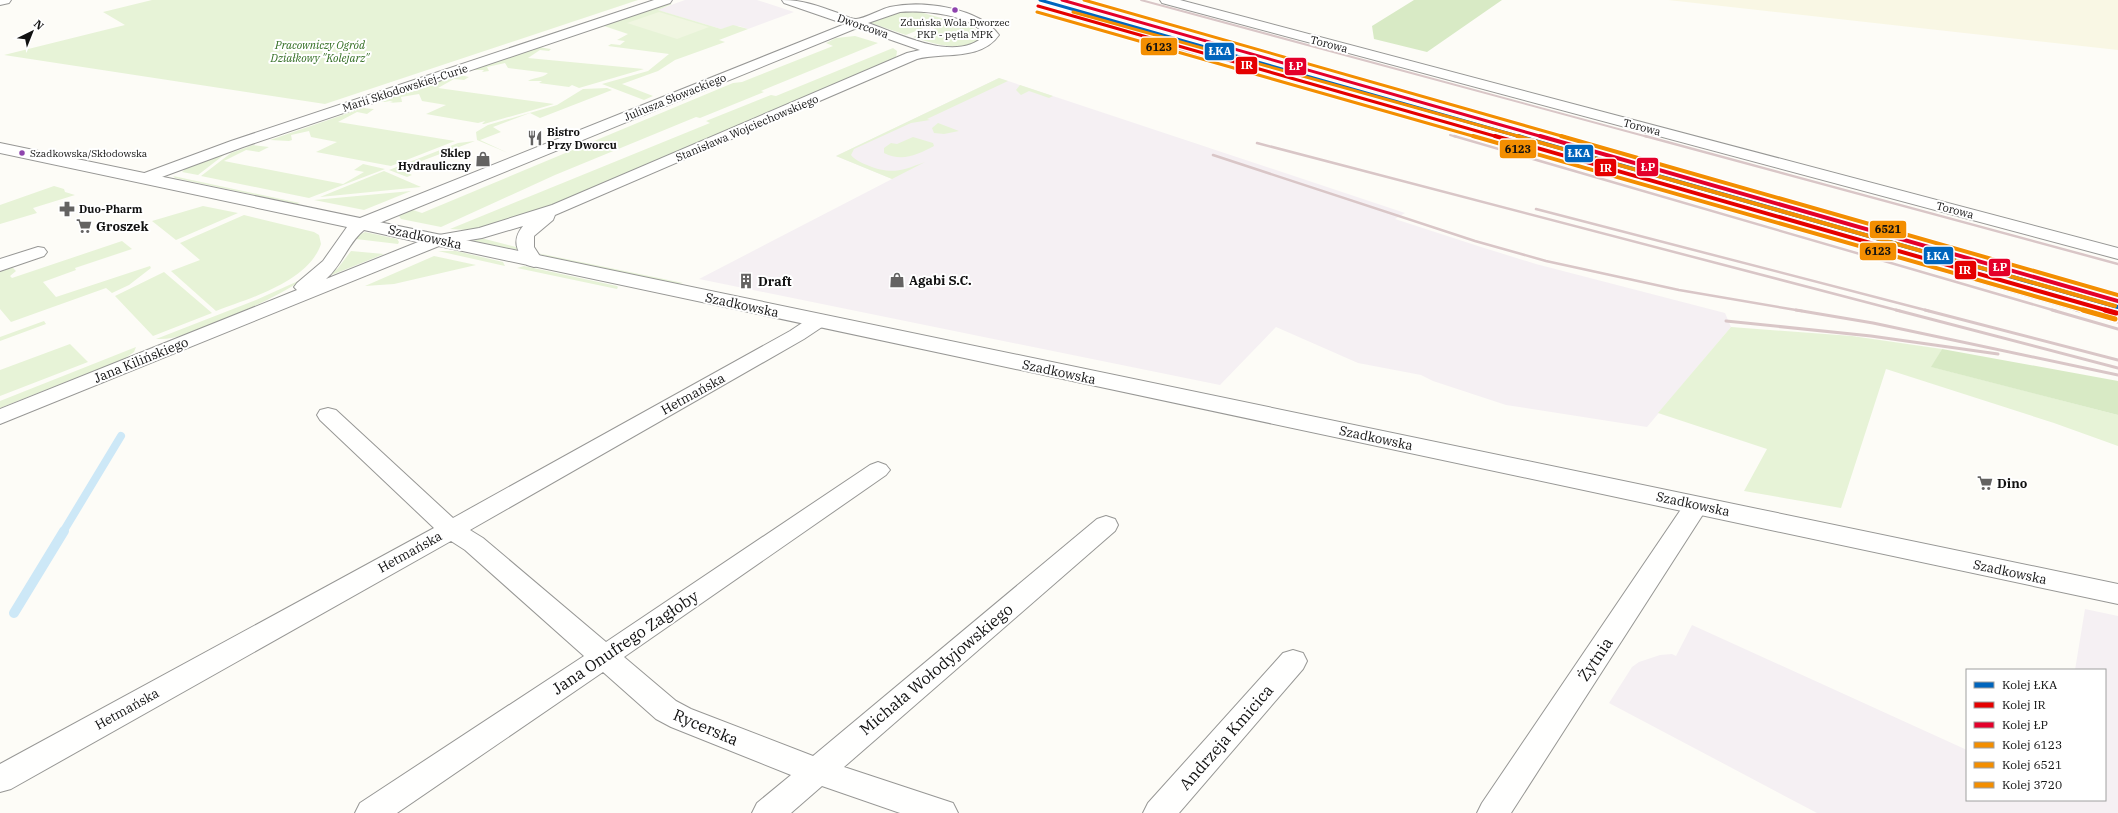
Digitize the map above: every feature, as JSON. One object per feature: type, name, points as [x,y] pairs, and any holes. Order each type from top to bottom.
[{"type":"street","points":[[0,1],[6,0]]},
{"type":"street","name":"Marii Skłodowskiej-Curie","points":[[145,178],[237,144],[666,0]]},
{"type":"street","name":"Dworcowa","points":[[788,0],[937,51]]},
{"type":"street","name":"Torowa","points":[[1166,0],[2118,254]]},
{"type":"street","name":"Juliusza Słowackiego","points":[[361,224],[856,23],[893,10],[925,8],[940,10],[980,22],[990,30],[992,35],[988,40],[980,45],[961,50],[937,51]]},
{"type":"street","name":"Stanisława Wojciechowskiego","points":[[439,240],[482,233],[558,209],[912,56],[937,51]]},
{"type":"street","name":"Szadkowska","points":[[0,148],[2118,594]]},
{"type":"street","name":"Stanisława Wojciechowskiego","points":[[534,261],[525,249],[524,241],[527,232],[536,223],[558,209]]},
{"type":"street","name":"Jana Kilińskiego","points":[[281,302],[321,275],[336,257],[349,232],[361,224]]},
{"type":"street","name":"Jana Kilińskiego","points":[[0,416],[281,302],[439,240]]},
{"type":"street","points":[[0,265],[38,252]]},
{"type":"street","name":"Hetmańska","points":[[0,779],[451,530],[797,335],[818,321]]},
{"type":"street","name":"Rycerska","points":[[328,415],[451,530],[470,541],[666,710],[681,718],[816,771],[942,813]]},
{"type":"street","name":"Jana Onufrego Zagłoby","points":[[371,813],[604,658],[878,470]]},
{"type":"street","name":"Żytnia","points":[[1493,813],[1697,505]]},
{"type":"street","name":"Michała Wołodyjowskiego","points":[[768,813],[1106,525]]},
{"type":"street","name":"Andrzeja Kmicica","points":[[1158,813],[1293,661]]},
{"type":"shaded area","points":[[685,0],[757,0],[794,12],[748,29],[739,26],[721,29],[657,10]]},
{"type":"shaded area","points":[[1668,0],[2118,0],[2118,50]]},
{"type":"shaded area","points":[[999,78],[1405,213],[1395,219],[1481,247],[1536,264],[1725,313],[1731,327],[1647,427],[1506,405],[1433,381],[1421,375],[1358,363],[1276,327],[1220,385],[699,279],[892,179],[836,156]]},
{"type":"shaded area","points":[[2085,609],[2118,616],[2118,813],[1817,813],[1609,703],[1632,667],[1639,662],[1660,655],[1672,654],[1676,656],[1692,625],[1966,750],[1966,801],[2106,801],[2106,669],[2075,669]]},
{"type":"green space","name":"Pracowniczy Ogród Działkowy \"Kolejarz\"","points":[[152,0],[638,0],[325,104],[4,55],[125,25],[103,12]]},
{"type":"green space","points":[[1414,0],[1502,0],[1427,52],[1374,39],[1372,26]]},
{"type":"green space","points":[[668,3],[672,4],[658,10],[721,29],[733,25],[748,29],[719,40],[725,42],[675,60],[658,71],[622,84],[653,96],[644,100],[602,84],[648,71],[669,54],[608,46],[611,44],[620,45],[625,41],[617,40],[628,34],[601,25]]},
{"type":"green space","points":[[898,11],[916,11],[945,19],[906,35],[871,23],[871,21]]},
{"type":"green space","points":[[659,12],[709,27],[677,39],[627,23]]},
{"type":"green space","points":[[953,21],[983,32],[983,35],[977,41],[969,45],[960,46],[939,45],[913,37]]},
{"type":"green space","points":[[855,36],[878,43],[761,91],[764,92],[700,118],[696,117],[555,175],[441,227],[401,219],[399,216],[410,209],[422,213],[733,83],[742,82],[833,46],[826,43],[836,38]]},
{"type":"green space","points":[[538,47],[551,49],[549,51],[540,50],[528,58],[644,69],[579,88],[572,85],[569,87],[539,83],[542,81],[528,81],[548,73],[508,68],[505,63],[487,67],[489,71],[482,72],[484,70],[470,70]]},
{"type":"green space","points":[[893,48],[897,51],[896,58],[554,205],[494,227],[468,230],[450,229],[710,123],[706,121],[771,95],[776,96]]},
{"type":"green space","points":[[456,74],[469,77],[464,80],[454,79],[438,88],[554,104],[482,124],[485,121],[478,123],[426,114],[446,105],[422,101],[419,94],[401,97],[402,102],[389,103],[393,102],[378,101]]},
{"type":"green space","points":[[999,78],[1008,81],[927,119],[930,120],[911,123],[854,149],[851,155],[856,160],[883,170],[902,170],[925,162],[892,179],[836,156]]},
{"type":"green space","points":[[1020,85],[1053,96],[1049,98],[1029,91],[1021,95],[1016,90]]},
{"type":"green space","points":[[607,88],[612,90],[540,118],[530,113],[493,127],[501,132],[480,140],[508,153],[477,140],[476,132],[488,125],[557,105],[583,89]]},
{"type":"green space","points":[[363,108],[374,109],[367,114],[357,112],[338,122],[455,141],[391,166],[316,152],[337,142],[311,137],[309,131],[291,135],[292,140],[289,141],[270,140]]},
{"type":"green space","points":[[938,123],[959,131],[944,134],[934,133],[932,128]]},
{"type":"green space","points":[[913,137],[933,143],[934,146],[915,155],[903,157],[891,156],[884,153],[884,148],[891,143],[897,144]]},
{"type":"green space","points":[[475,141],[400,169],[412,175],[407,177],[389,170],[458,143]]},
{"type":"green space","points":[[253,145],[269,147],[259,152],[246,150],[224,161],[343,184],[364,172],[354,170],[363,164],[385,169],[309,198],[201,176],[231,153]]},
{"type":"green space","points":[[229,151],[198,175],[182,172],[185,169],[181,168]]},
{"type":"green space","points":[[384,171],[421,187],[320,197]]},
{"type":"green space","points":[[173,176],[300,203],[297,204],[175,178]]},
{"type":"green space","points":[[54,186],[75,195],[33,208],[37,213],[0,224],[0,205]]},
{"type":"green space","points":[[411,191],[364,210],[314,200]]},
{"type":"green space","points":[[203,206],[238,213],[176,240],[152,221]]},
{"type":"green space","points":[[244,215],[314,232],[319,235],[321,244],[314,257],[304,269],[291,278],[261,294],[216,311],[171,271],[200,260],[180,243]]},
{"type":"green space","points":[[365,232],[397,239],[399,242],[398,244],[356,239],[357,236]]},
{"type":"green space","points":[[481,238],[516,247],[518,250],[473,241]]},
{"type":"green space","points":[[122,241],[132,249],[75,268],[76,270],[43,282],[56,297],[150,266],[151,268],[129,285],[112,293],[106,288],[11,322],[0,309],[0,269],[13,268],[16,271],[10,276],[12,278]]},
{"type":"green space","points":[[351,251],[384,254],[329,276],[338,268]]},
{"type":"green space","points":[[438,251],[456,251],[503,262],[505,266]]},
{"type":"green space","points":[[537,253],[683,283],[678,284],[549,257]]},
{"type":"green space","points":[[434,256],[476,265],[394,284],[365,286]]},
{"type":"green space","points":[[524,266],[618,287],[617,289],[517,268]]},
{"type":"green space","points":[[164,272],[212,313],[153,336],[115,296]]},
{"type":"green space","points":[[307,277],[284,291],[237,314],[184,335],[156,339],[256,300]]},
{"type":"green space","points":[[44,321],[46,324],[0,341],[0,337]]},
{"type":"green space","points":[[1731,327],[1852,336],[1942,349],[1932,367],[2118,415],[2118,446],[2054,423],[1886,369],[1841,508],[1744,491],[1767,449],[1658,413]]},
{"type":"green space","points":[[70,344],[88,362],[0,396],[0,370]]},
{"type":"green space","points":[[136,347],[134,352],[124,359],[0,408],[0,401]]},
{"type":"green space","points":[[1942,349],[2118,381],[2118,415],[1931,367]]},
{"type":"waterway","points":[[63,532],[121,436]]},
{"type":"waterway","points":[[14,613],[64,531]]},
{"type":"railway","points":[[1141,0],[1648,137]]},
{"type":"railway","points":[[1094,21],[1236,69],[1480,137]]},
{"type":"railway","points":[[1450,135],[1457,137]]},
{"type":"railway","points":[[1454,136],[2056,311]]},
{"type":"railway","points":[[1477,136],[2080,311]]},
{"type":"railway","points":[[1645,136],[2118,264]]},
{"type":"railway","points":[[1257,143],[1900,311]]},
{"type":"railway","points":[[1213,155],[1475,241],[1546,261],[1679,290],[1802,311]]},
{"type":"railway","points":[[1536,209],[1929,311]]},
{"type":"railway","points":[[1796,310],[1873,323],[2118,375]]},
{"type":"railway","points":[[1896,310],[2118,368]]},
{"type":"railway","points":[[1925,310],[2118,360]]},
{"type":"railway","points":[[2052,310],[2118,329]]},
{"type":"railway","points":[[2076,310],[2118,322]]},
{"type":"railway","points":[[1726,321],[1871,336],[1998,354]]},
{"type":"rail line","name":"ŁKA","points":[[1040,0],[2118,307]]},
{"type":"rail line","name":"ŁP","points":[[1062,0],[2118,301]]},
{"type":"rail line","name":"6521","points":[[1084,0],[2118,295]]},
{"type":"rail line","name":"IR","points":[[1038,6],[2116,313]]},
{"type":"rail line","name":"6123","points":[[1037,12],[2115,319]]},
{"type":"rail line","name":"3720","points":[[1073,12],[1828,223],[2115,306]]},
{"type":"place","name":"Zduńska Wola Dworzec PKP - pętla MPK","points":[[955,10]]},
{"type":"place","name":"Bistro Przy Dworcu","points":[[535,138]]},
{"type":"place","name":"Szadkowska/Skłodowska","points":[[22,153]]},
{"type":"place","name":"Sklep Hydrauliczny","points":[[483,159]]},
{"type":"place","name":"Duo-Pharm","points":[[67,209]]},
{"type":"place","name":"Groszek","points":[[84,226]]},
{"type":"place","name":"Agabi S.C.","points":[[897,280]]},
{"type":"place","name":"Draft","points":[[746,281]]},
{"type":"place","name":"Dino","points":[[1985,483]]}]
